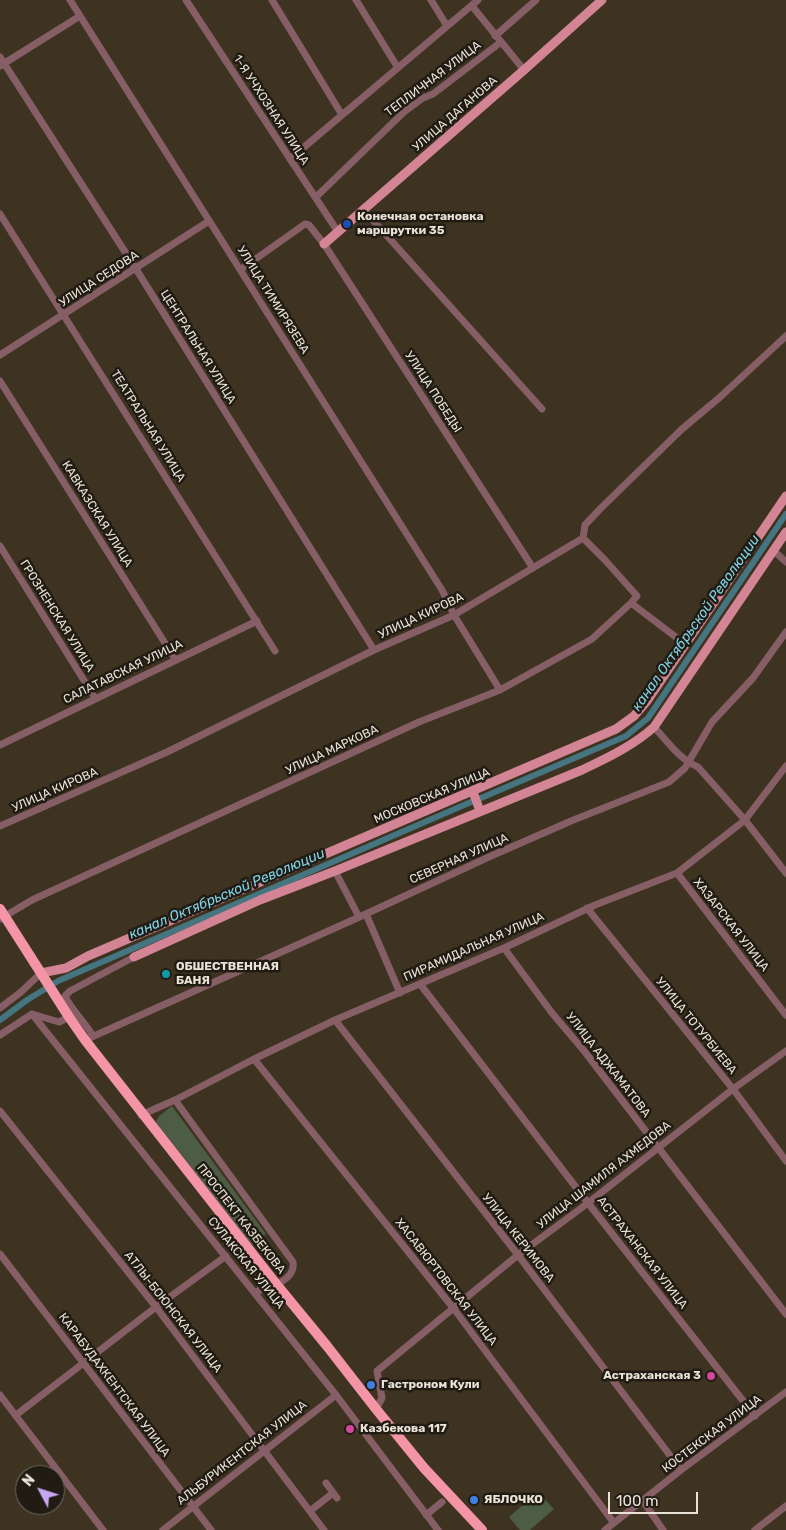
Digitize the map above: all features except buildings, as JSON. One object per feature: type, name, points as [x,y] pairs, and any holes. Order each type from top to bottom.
[{"type":"highway","name":"ПРОСПЕКТ КАЗБЕКОВА","points":[[1,916],[67,1018],[371,1413],[420,1473],[475,1530]]},
{"type":"highway","name":"ПРОСПЕКТ КАЗБЕКОВА","points":[[67,1018],[89,1038],[141,1115]]},
{"type":"highway","name":"ПРОСПЕКТ КАЗБЕКОВА","points":[[274,1286],[327,1346],[424,1468],[482,1530]]},
{"type":"main road","name":"УЛИЦА ДАГАНОВА","points":[[323,243],[601,0]]},
{"type":"main road","name":"МОСКОВСКАЯ УЛИЦА","points":[[42,978],[97,952],[473,792],[626,723],[647,701],[786,496]]},
{"type":"main road","points":[[134,957],[260,900],[582,770],[618,752],[647,734],[654,727],[786,532]]},
{"type":"main road","points":[[473,792],[480,811]]},
{"type":"street","name":"УЛИЦА ТИМИРЯЗЕВА","points":[[70,0],[442,590],[454,614],[500,690]]},
{"type":"street","name":"1-Я УЧХОЗНАЯ УЛИЦА","points":[[186,0],[337,231]]},
{"type":"street","points":[[272,0],[342,115]]},
{"type":"street","points":[[356,0],[398,68]]},
{"type":"street","points":[[431,0],[447,26]]},
{"type":"street","points":[[290,159],[478,0]]},
{"type":"street","name":"ТЕПЛИЧНАЯ УЛИЦА","points":[[316,197],[404,112],[423,98],[433,94],[498,39],[536,0]]},
{"type":"street","points":[[472,6],[523,70]]},
{"type":"street","points":[[1,62],[80,16]]},
{"type":"street","name":"ЦЕНТРАЛЬНАЯ УЛИЦА","points":[[1,62],[136,269],[374,650]]},
{"type":"street","points":[[363,210],[542,409]]},
{"type":"street","name":"ТЕАТРАЛЬНАЯ УЛИЦА","points":[[0,214],[275,651]]},
{"type":"street","name":"УЛИЦА СЕДОВА","points":[[0,355],[209,221]]},
{"type":"street","name":"УЛИЦА ПОБЕДЫ","points":[[240,270],[305,224],[310,225],[533,568]]},
{"type":"street","points":[[685,644],[631,603],[637,596],[584,538],[585,525],[682,429],[719,398],[786,336]]},
{"type":"street","name":"КАВКАЗСКАЯ УЛИЦА","points":[[0,381],[175,660]]},
{"type":"street","name":"УЛИЦА КИРОВА","points":[[0,826],[167,752],[374,650],[454,614],[584,538]]},
{"type":"street","name":"ГРОЗНЕНСКАЯ УЛИЦА","points":[[0,546],[95,698]]},
{"type":"street","points":[[773,550],[786,562]]},
{"type":"street","name":"УЛИЦА МАРКОВА","points":[[1,916],[419,722],[500,690],[592,639],[631,603]]},
{"type":"street","name":"САЛАТАВСКАЯ УЛИЦА","points":[[0,744],[257,620]]},
{"type":"street","name":"СЕВЕРНАЯ УЛИЦА","points":[[89,1038],[562,825],[669,782],[685,768],[712,722],[753,678],[786,632]]},
{"type":"street","points":[[654,727],[678,754],[688,763],[698,768],[745,820],[786,873]]},
{"type":"street","name":"ПИРАМИДАЛЬНАЯ УЛИЦА","points":[[141,1115],[335,1020],[504,948],[587,908],[677,874],[745,820],[786,766]]},
{"type":"street","points":[[335,871],[362,916],[400,993]]},
{"type":"street","name":"ХАЗАРСКАЯ УЛИЦА","points":[[677,874],[786,1015]]},
{"type":"street","name":"УЛИЦА ТОТУРБИЕВА","points":[[587,908],[733,1089],[786,1161]]},
{"type":"street","name":"УЛИЦА АДЖАМАТОВА","points":[[504,948],[552,1013],[585,1052],[786,1314]]},
{"type":"street","points":[[89,1038],[87,1025],[69,1004],[65,996],[70,991],[134,957]]},
{"type":"street","points":[[0,1008],[42,978]]},
{"type":"street","name":"АСТРАХАНСКАЯ УЛИЦА","points":[[420,984],[755,1416]]},
{"type":"street","points":[[0,1035],[32,1014],[59,1022],[67,1018]]},
{"type":"street","name":"СУЛАКСКАЯ УЛИЦА","points":[[32,1014],[255,1292],[438,1530]]},
{"type":"street","name":"УЛИЦА КЕРИМОВА","points":[[335,1020],[681,1470]]},
{"type":"street","name":"УЛИЦА ШАМИЛЯ АХМЕДОВА","points":[[376,1409],[382,1398],[378,1371],[518,1256],[733,1089],[786,1051]]},
{"type":"street","name":"ХАСАВЮРТОВСКАЯ УЛИЦА","points":[[254,1059],[454,1309],[614,1523]]},
{"type":"street","points":[[175,1100],[293,1262],[294,1267],[290,1274],[274,1286],[255,1292]]},
{"type":"street","name":"АТЛЫ-БОЮНСКАЯ УЛИЦА","points":[[0,1111],[156,1307],[324,1530]]},
{"type":"street","name":"КАРАБУДАХКЕНТСКАЯ УЛИЦА","points":[[0,1254],[211,1530]]},
{"type":"street","points":[[16,1416],[156,1307],[226,1256]]},
{"type":"street","name":"КОСТЕКСКАЯ УЛИЦА","points":[[605,1530],[681,1470],[786,1392]]},
{"type":"street","name":"АЛЬБУРИКЕНТСКАЯ УЛИЦА","points":[[163,1530],[336,1395]]},
{"type":"street","points":[[0,1396],[103,1530]]},
{"type":"street","points":[[310,1511],[335,1496],[326,1483]]},
{"type":"street","points":[[643,1501],[663,1530]]},
{"type":"street","points":[[426,1514],[442,1502]]},
{"type":"street","points":[[755,1530],[786,1506]]},
{"type":"green space","points":[[172,1106],[266,1234],[252,1245],[156,1122],[159,1116]]},
{"type":"green space","points":[[538,1492],[554,1509],[530,1530],[520,1530],[509,1517]]},
{"type":"waterway","name":"канал Октябрьской Революции","points":[[481,798],[626,736],[648,718],[786,514]]},
{"type":"waterway","name":"канал Октябрьской Революции","points":[[0,1020],[27,1000],[58,981],[471,802]]},
{"type":"place","name":"Конечная остановка маршрутки 35","points":[[347,224]]},
{"type":"place","name":"ОБШЕСТВЕННАЯ БАНЯ","points":[[166,974]]},
{"type":"place","name":"Астраханская 3","points":[[711,1376]]},
{"type":"place","name":"Гастроном Кули","points":[[371,1385]]},
{"type":"place","name":"Казбекова 117","points":[[350,1429]]},
{"type":"place","name":"ЯБЛОЧКО","points":[[474,1500]]}]
